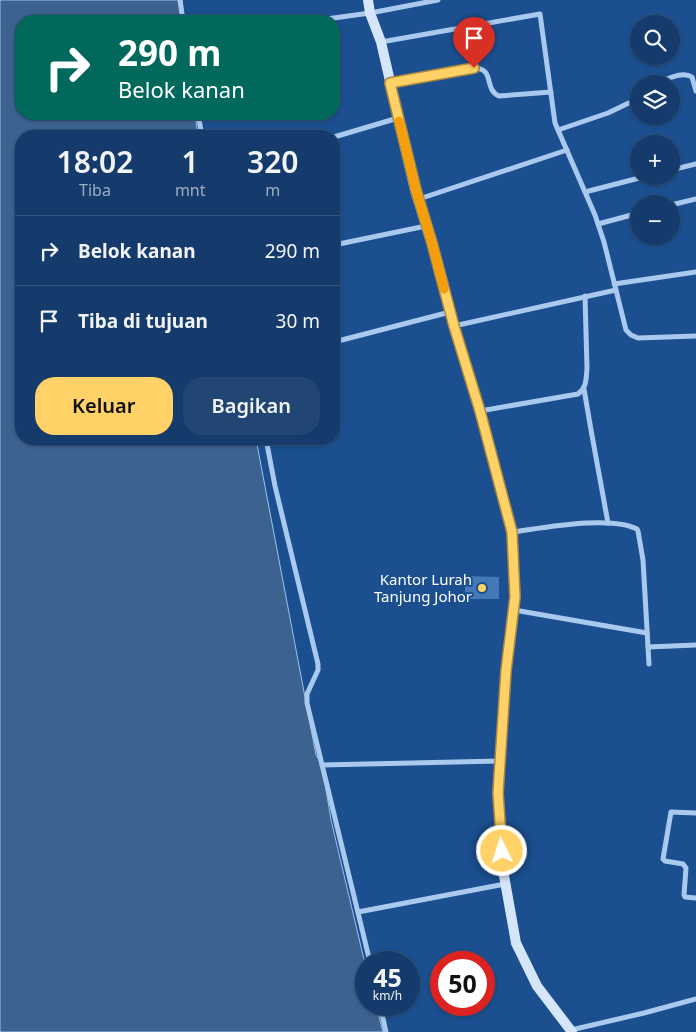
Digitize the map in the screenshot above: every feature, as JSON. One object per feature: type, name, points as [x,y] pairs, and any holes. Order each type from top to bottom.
[{"type":"main road","points":[[368,0],[370,13],[381,42],[416,190],[480,411],[512,532],[515,597],[506,671],[498,793],[503,870],[516,943],[537,986],[571,1031]]},
{"type":"street","points":[[180,0],[182,15]]},
{"type":"street","points":[[340,17],[438,0]]},
{"type":"street","points":[[381,42],[540,14],[550,92],[558,130],[598,224],[626,330],[631,336],[638,338],[696,336]]},
{"type":"street","points":[[390,83],[480,68],[487,73],[491,90],[495,95],[550,92]]},
{"type":"street","points":[[680,76],[688,74],[692,77],[696,91]]},
{"type":"street","points":[[558,130],[608,113],[630,102]]},
{"type":"street","points":[[340,135],[398,118]]},
{"type":"street","points":[[419,199],[567,150]]},
{"type":"street","points":[[680,168],[696,164]]},
{"type":"street","points":[[585,192],[630,181]]},
{"type":"street","points":[[680,203],[696,199]]},
{"type":"street","points":[[598,224],[630,215]]},
{"type":"street","points":[[340,244],[427,226]]},
{"type":"street","points":[[454,326],[585,296],[615,287],[696,272]]},
{"type":"street","points":[[585,296],[586,379],[584,389],[608,523]]},
{"type":"street","points":[[340,340],[451,312]]},
{"type":"street","points":[[480,411],[578,394],[584,389]]},
{"type":"street","points":[[267,445],[275,486],[318,664],[316,678],[307,694],[307,703],[367,951]]},
{"type":"street","points":[[512,532],[584,523],[608,523],[634,527],[638,531],[643,560],[649,664]]},
{"type":"street","points":[[514,610],[647,633]]},
{"type":"street","points":[[648,647],[696,645]]},
{"type":"street","points":[[322,765],[500,761]]},
{"type":"street","points":[[696,813],[671,812],[663,859],[684,864],[686,868],[684,895],[685,897],[696,898]]},
{"type":"street","points":[[358,912],[506,884]]},
{"type":"street","points":[[571,1031],[644,1014],[696,999]]},
{"type":"street","points":[[382,1016],[386,1032]]},
{"type":"water","points":[[0,0],[182,0],[183,15],[15,15],[15,120],[196,120],[197,130],[15,130],[15,445],[257,445],[316,755],[322,765],[331,820],[362,951],[355,951],[355,1016],[379,1016],[383,1032],[0,1032]]},
{"type":"building","name":"Kantor Lurah Tanjung Johor","points":[[465,576],[499,577],[499,599],[465,599]]},
{"type":"slow traffic","points":[[399,121],[444,289]]},
{"type":"place","name":"Kantor Lurah Tanjung Johor","points":[[482,588]]},
{"type":"route","points":[[474,68],[390,83],[416,190],[480,411],[512,532],[515,597],[506,671],[498,793],[502,851]]}]
